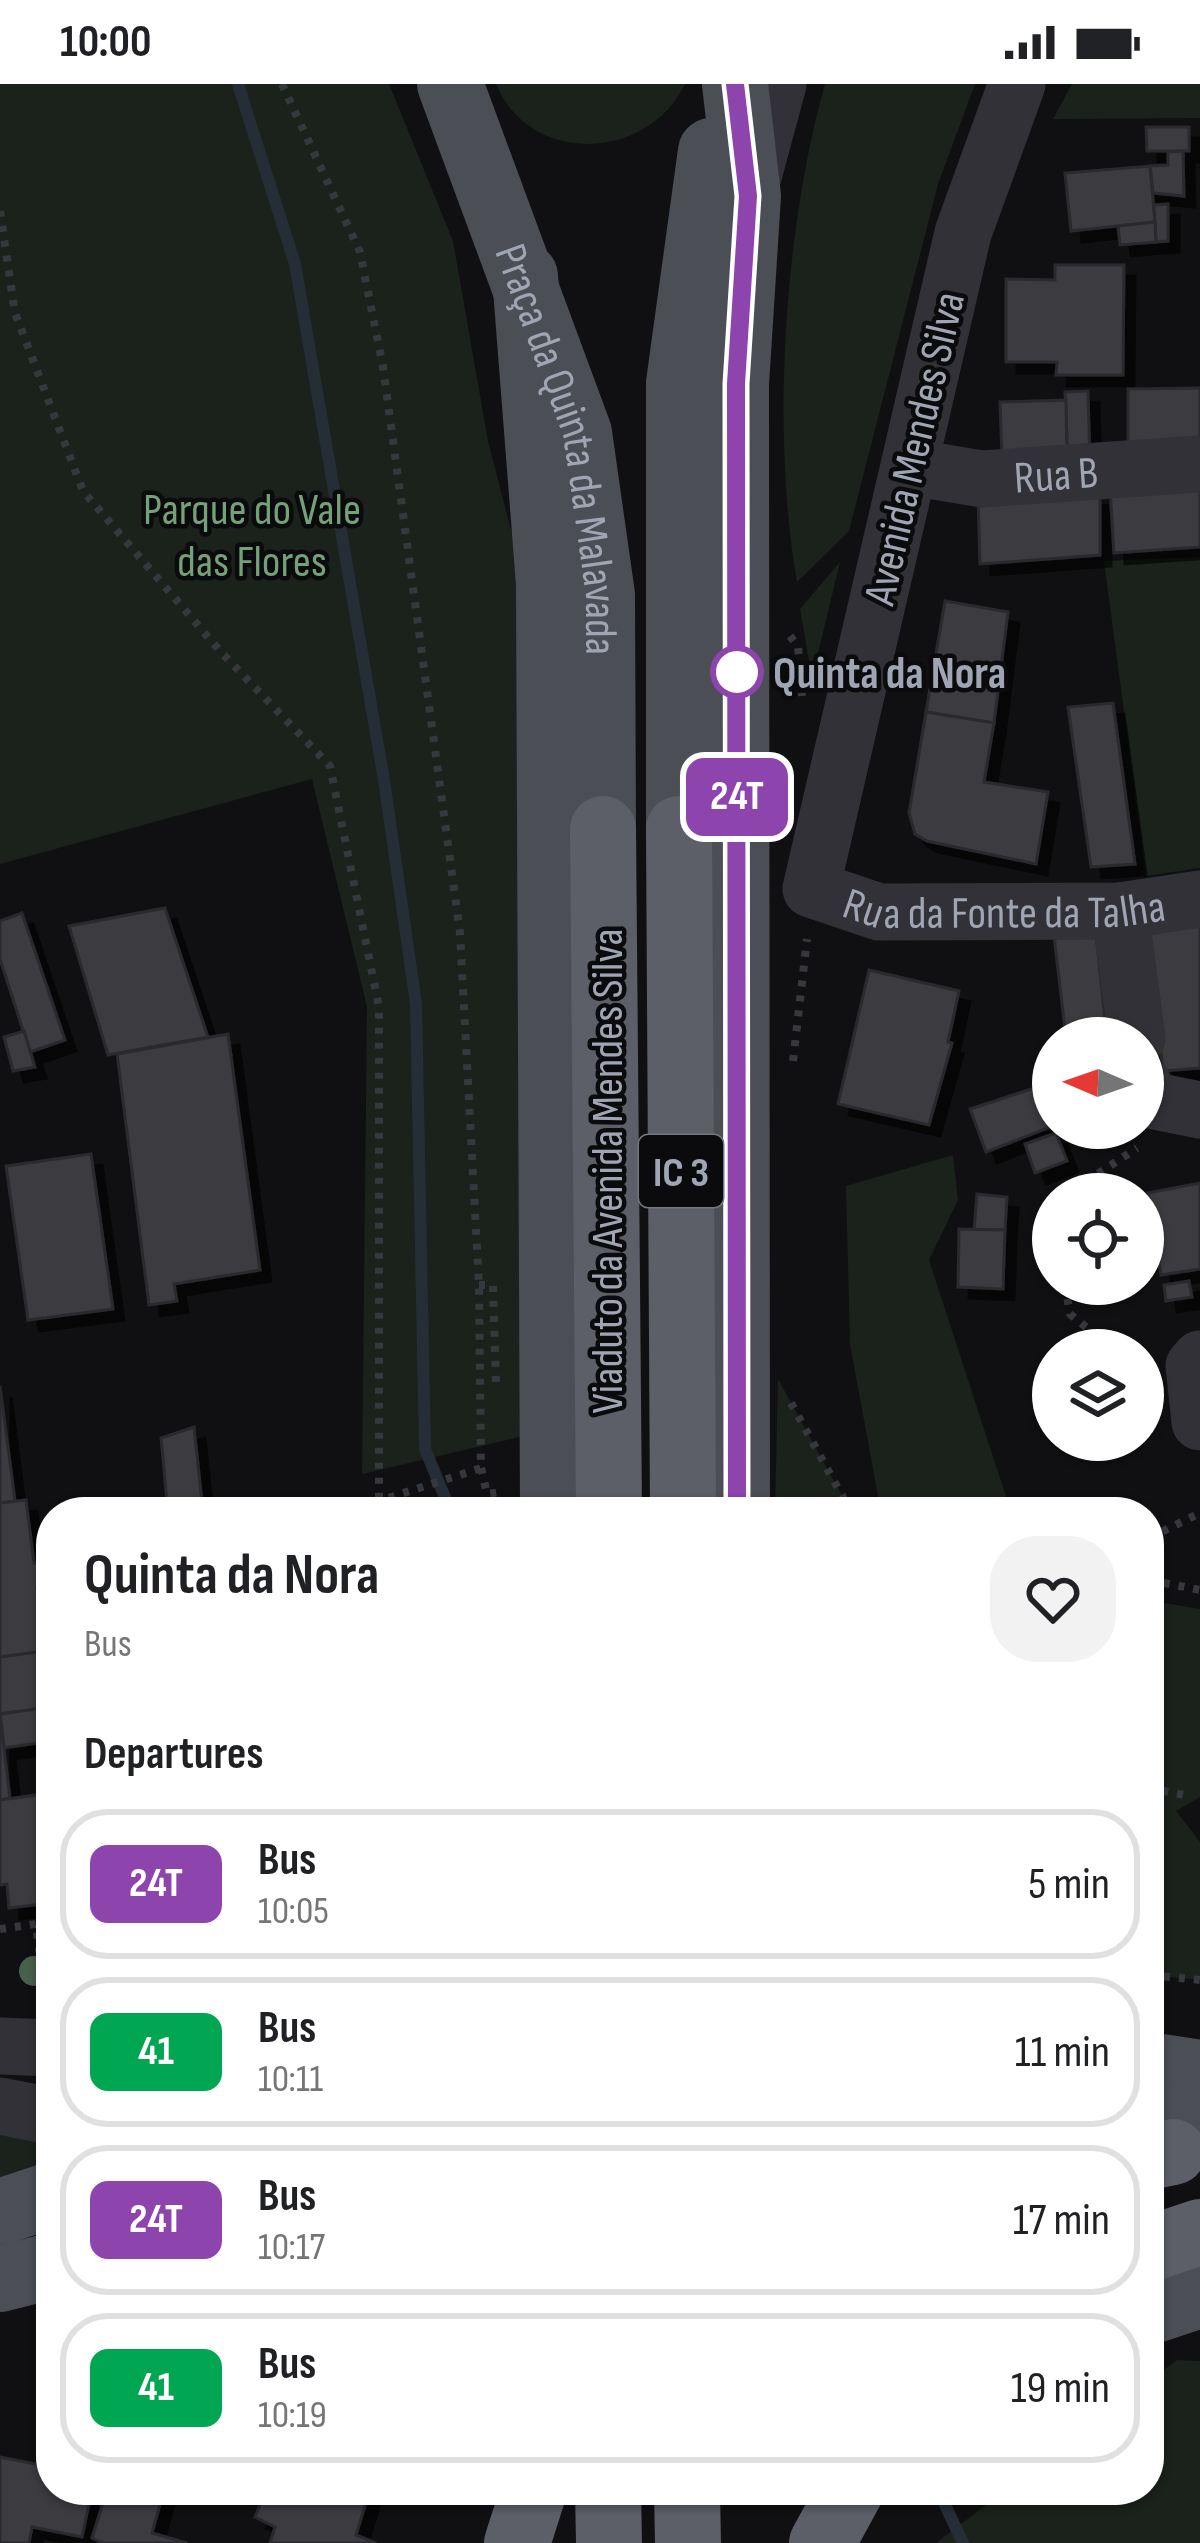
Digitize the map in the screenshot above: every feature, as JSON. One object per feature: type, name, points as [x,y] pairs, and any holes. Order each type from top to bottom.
[{"type":"highway","name":"Viaduto da Avenida Mendes Silva","points":[[603,829],[609,1497]]},
{"type":"highway","name":"Viaduto da Avenida Mendes Silva","points":[[680,829],[683,1497]]},
{"type":"highway","points":[[1164,2243],[1200,2232]]},
{"type":"highway","points":[[517,2543],[529,2505]]},
{"type":"highway","points":[[608,2505],[609,2543]]},
{"type":"highway","points":[[687,2505],[688,2543]]},
{"type":"highway","points":[[823,2543],[842,2505]]},
{"type":"main road","name":"Praça da Quinta da Malavada","points":[[450,84],[525,275],[579,433],[602,595],[603,829]]},
{"type":"main road","name":"Praça da Quinta da Malavada","points":[[680,829],[679,383],[720,84]]},
{"type":"main road","points":[[735,84],[748,196],[736,384],[737,1497]]},
{"type":"main road","points":[[525,275],[549,584],[553,1497]]},
{"type":"main road","points":[[0,2212],[36,2200]]},
{"type":"main road","points":[[0,2279],[36,2270]]},
{"type":"main road","points":[[1164,2307],[1200,2295]]},
{"type":"main road","points":[[823,2543],[867,2505]]},
{"type":"street","points":[[748,196],[778,84]]},
{"type":"street","name":"Avenida Mendes Silva","points":[[811,889],[963,233],[1017,84]]},
{"type":"street","name":"Rua B","points":[[910,466],[982,479],[1200,464]]},
{"type":"street","name":"Rua da Fonte da Talha","points":[[811,889],[879,912],[1120,911],[1200,899]]},
{"type":"street","points":[[1120,911],[1134,1017]]},
{"type":"street","points":[[1164,1103],[1200,1110]]},
{"type":"street","points":[[1200,1359],[1194,1366],[1200,1422]]},
{"type":"street","points":[[0,2046],[36,2047]]},
{"type":"street","points":[[0,2106],[36,2113]]},
{"type":"street","points":[[496,2543],[510,2505]]},
{"type":"path","points":[[282,84],[359,252],[383,367],[457,909],[479,1285],[481,1468],[390,1497]]},
{"type":"path","points":[[0,211],[15,313],[83,491],[220,651],[330,766],[379,1007],[379,1497]]},
{"type":"path","points":[[785,631],[799,646],[802,698]]},
{"type":"path","points":[[788,1081],[798,1040],[811,889]]},
{"type":"path","points":[[1099,1173],[1136,1149]]},
{"type":"path","points":[[1068,1305],[1070,1314],[1088,1329]]},
{"type":"path","points":[[788,1398],[843,1497]]},
{"type":"path","points":[[1164,1531],[1200,1513]]},
{"type":"path","points":[[1164,1583],[1200,1590]]},
{"type":"path","points":[[1164,1791],[1184,1795]]},
{"type":"path","points":[[0,1929],[36,1924]]},
{"type":"path","points":[[1164,1976],[1200,1980]]},
{"type":"green space","name":"Parque do Vale das Flores","points":[[0,84],[389,84],[453,241],[488,441],[525,584],[528,1435],[362,1474],[367,1007],[312,779],[0,864]]},
{"type":"green space","points":[[496,84],[685,84],[668,109],[645,128],[619,140],[590,144],[562,141],[535,130],[513,111]]},
{"type":"green space","points":[[825,84],[975,84],[938,184],[849,531],[797,582],[785,462],[786,332],[800,202]]},
{"type":"green space","points":[[1072,84],[1200,84],[1200,118],[1053,119]]},
{"type":"green space","points":[[1200,557],[1200,868],[1146,876],[1104,561]]},
{"type":"green space","points":[[840,562],[812,678],[800,609]]},
{"type":"green space","points":[[953,1155],[958,1200],[929,1260],[1006,1497],[878,1497],[850,1344],[846,1186]]},
{"type":"green space","points":[[778,1379],[843,1497],[775,1497]]},
{"type":"green space","points":[[1164,1603],[1200,1609],[1200,1797],[1176,1811],[1200,1842],[1200,1980],[1164,1976]]},
{"type":"green space","points":[[0,2126],[36,2134],[36,2171],[0,2183]]},
{"type":"green space","points":[[1177,2360],[1200,2361],[1200,2543],[936,2543],[986,2505],[1164,2505],[1164,2370]]},
{"type":"building","points":[[1146,127],[1189,127],[1189,151],[1147,151]]},
{"type":"building","points":[[1183,151],[1184,196],[1153,193],[1150,166],[1168,165],[1168,152]]},
{"type":"building","points":[[1150,166],[1155,222],[1071,231],[1065,173]]},
{"type":"building","points":[[1168,204],[1168,241],[1156,242],[1154,205]]},
{"type":"building","points":[[1155,222],[1156,242],[1120,245],[1118,226]]},
{"type":"building","points":[[1055,265],[1124,265],[1123,375],[1056,375],[1057,362],[1006,362],[1006,279],[1055,280]]},
{"type":"building","points":[[1200,388],[1200,443],[1128,443],[1128,389]]},
{"type":"building","points":[[1088,391],[1090,463],[1068,463],[1065,392]]},
{"type":"building","points":[[1066,400],[1067,455],[1002,458],[1000,402]]},
{"type":"building","points":[[1200,483],[1200,547],[1114,553],[1110,489]]},
{"type":"building","points":[[1100,494],[1100,555],[980,564],[978,498]]},
{"type":"building","points":[[945,601],[1008,612],[994,723],[926,712]]},
{"type":"building","points":[[1113,703],[1135,864],[1091,867],[1068,707]]},
{"type":"building","points":[[926,712],[994,723],[984,782],[1048,792],[1036,864],[927,841],[915,834],[909,813]]},
{"type":"building","points":[[165,908],[208,1037],[108,1055],[69,926]]},
{"type":"building","points":[[22,913],[65,1040],[30,1052],[0,959],[0,921]]},
{"type":"building","points":[[1200,921],[1200,1068],[1164,1071],[1164,1017],[1157,1017],[1147,927]]},
{"type":"building","points":[[1096,933],[1105,1017],[1064,1017],[1054,936]]},
{"type":"building","points":[[869,970],[959,991],[948,1042],[952,1043],[929,1125],[838,1104]]},
{"type":"building","points":[[24,1031],[35,1067],[13,1071],[4,1037]]},
{"type":"building","points":[[228,1034],[260,1270],[174,1284],[177,1301],[149,1305],[117,1054]]},
{"type":"building","points":[[1032,1089],[1032,1134],[986,1152],[970,1109]]},
{"type":"building","points":[[1032,1142],[1032,1149],[1062,1149],[1067,1161],[1035,1173],[1025,1144]]},
{"type":"building","points":[[91,1154],[113,1309],[28,1320],[6,1166]]},
{"type":"building","points":[[1200,1183],[1200,1269],[1164,1275],[1164,1190]]},
{"type":"building","points":[[977,1194],[1007,1197],[1005,1230],[974,1230]]},
{"type":"building","points":[[959,1229],[1005,1230],[1003,1289],[958,1287]]},
{"type":"building","points":[[1189,1281],[1192,1297],[1166,1301],[1164,1285]]},
{"type":"building","points":[[0,1386],[15,1501],[0,1503]]},
{"type":"building","points":[[194,1427],[201,1497],[167,1497],[161,1438]]},
{"type":"building","points":[[26,1500],[36,1563],[36,1652],[0,1657],[0,1503]]},
{"type":"building","points":[[36,1652],[36,1709],[0,1714],[0,1657]]},
{"type":"building","points":[[36,1709],[36,1743],[4,1748],[0,1714]]},
{"type":"building","points":[[0,1715],[10,1798],[0,1800]]},
{"type":"building","points":[[36,1795],[36,1905],[9,1908],[7,1884],[0,1885],[0,1800]]},
{"type":"building","points":[[0,2457],[36,2464],[36,2505],[89,2505],[82,2537],[32,2527],[29,2543],[0,2543]]},
{"type":"building","points":[[102,2505],[160,2505],[152,2533],[187,2543],[103,2543],[92,2538]]},
{"type":"building","points":[[260,2505],[365,2505],[356,2535],[376,2543],[270,2543],[275,2527],[255,2517]]},
{"type":"waterway","points":[[238,84],[295,264],[384,780],[416,1004],[425,1449],[445,1497]]},
{"type":"waterway","points":[[945,2505],[963,2543]]},
{"type":"bus line","name":"24T","points":[[735,84],[748,196],[736,384],[737,1497]]},
{"type":"place","name":"Quinta da Nora","points":[[737,672]]}]
